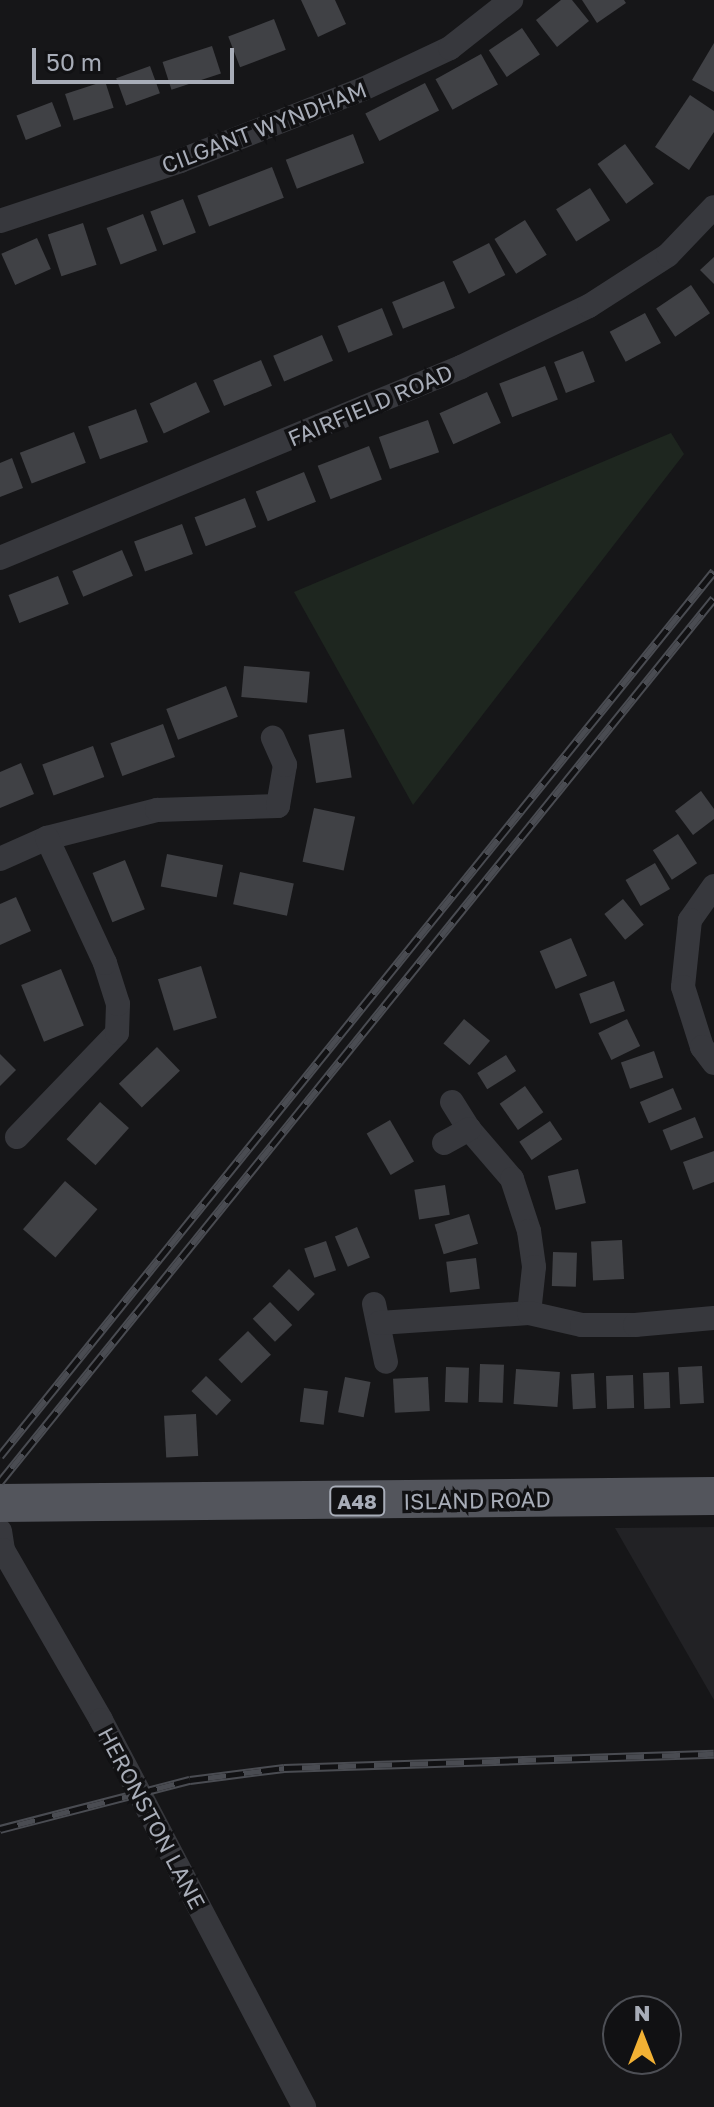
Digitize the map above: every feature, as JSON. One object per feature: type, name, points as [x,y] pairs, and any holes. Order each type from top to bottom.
[{"type":"main road","name":"ISLAND ROAD","points":[[0,1503],[714,1496]]},
{"type":"street","name":"CILGANT WYNDHAM","points":[[0,221],[180,161],[363,89],[450,48],[511,0]]},
{"type":"street","name":"FAIRFIELD ROAD","points":[[0,558],[461,367],[589,306],[668,255],[714,207]]},
{"type":"street","points":[[0,859],[47,838],[157,810],[278,806],[285,765],[273,738]]},
{"type":"street","points":[[17,1137],[117,1033],[118,1004],[105,963],[47,838]]},
{"type":"street","points":[[714,886],[690,920],[683,987],[702,1047],[714,1063]]},
{"type":"street","points":[[452,1102],[469,1129],[512,1179],[529,1231],[534,1267],[529,1313]]},
{"type":"street","points":[[444,1143],[469,1129]]},
{"type":"street","points":[[386,1362],[377,1313],[529,1313],[582,1325],[635,1325],[714,1318]]},
{"type":"street","name":"HERONSTON LANE","points":[[0,1531],[3,1550],[101,1720],[304,2107]]},
{"type":"shaded area","points":[[671,433],[684,454],[413,805],[294,592]]},
{"type":"shaded area","points":[[714,1527],[714,1700],[615,1528]]},
{"type":"building","points":[[301,0],[335,0],[346,24],[318,37]]},
{"type":"building","points":[[561,0],[572,0],[589,21],[557,47],[536,20]]},
{"type":"building","points":[[582,0],[624,0],[626,3],[597,23]]},
{"type":"building","points":[[274,19],[286,50],[240,67],[228,37]]},
{"type":"building","points":[[522,28],[540,55],[507,77],[489,50]]},
{"type":"building","points":[[714,43],[714,92],[692,80]]},
{"type":"building","points":[[212,46],[221,74],[172,90],[163,62]]},
{"type":"building","points":[[481,54],[498,85],[452,110],[436,79]]},
{"type":"building","points":[[150,66],[160,93],[126,106],[116,78]]},
{"type":"building","points":[[105,81],[114,108],[74,121],[65,94]]},
{"type":"building","points":[[425,83],[439,111],[379,141],[365,113]]},
{"type":"building","points":[[690,95],[714,111],[714,132],[689,170],[655,147]]},
{"type":"building","points":[[52,102],[61,126],[26,140],[17,116]]},
{"type":"building","points":[[353,134],[364,163],[297,189],[286,160]]},
{"type":"building","points":[[625,144],[654,184],[626,204],[597,164]]},
{"type":"building","points":[[272,167],[284,198],[209,226],[197,196]]},
{"type":"building","points":[[590,188],[610,220],[576,241],[556,209]]},
{"type":"building","points":[[183,199],[196,233],[163,245],[150,212]]},
{"type":"building","points":[[143,214],[157,250],[121,264],[107,228]]},
{"type":"building","points":[[525,220],[547,255],[516,274],[494,239]]},
{"type":"building","points":[[83,223],[97,265],[61,276],[48,234]]},
{"type":"building","points":[[37,238],[51,269],[15,285],[1,254]]},
{"type":"building","points":[[489,243],[505,275],[469,294],[452,262]]},
{"type":"building","points":[[714,257],[714,284],[700,270]]},
{"type":"building","points":[[444,281],[455,308],[403,329],[392,302]]},
{"type":"building","points":[[691,285],[710,313],[675,337],[656,308]]},
{"type":"building","points":[[382,308],[393,335],[348,353],[337,326]]},
{"type":"building","points":[[645,313],[661,343],[626,362],[610,332]]},
{"type":"building","points":[[322,335],[333,361],[284,381],[273,356]]},
{"type":"building","points":[[583,351],[595,382],[566,393],[554,362]]},
{"type":"building","points":[[261,360],[272,386],[224,406],[213,380]]},
{"type":"building","points":[[545,366],[558,400],[512,417],[499,384]]},
{"type":"building","points":[[196,382],[210,412],[164,433],[150,404]]},
{"type":"building","points":[[487,392],[501,423],[453,444],[439,413]]},
{"type":"building","points":[[136,409],[148,442],[100,459],[88,426]]},
{"type":"building","points":[[428,420],[439,452],[390,469],[379,437]]},
{"type":"building","points":[[74,432],[86,463],[32,484],[20,453]]},
{"type":"building","points":[[369,446],[382,480],[331,499],[318,466]]},
{"type":"building","points":[[12,458],[23,488],[0,497],[0,463]]},
{"type":"building","points":[[304,472],[316,502],[268,521],[256,491]]},
{"type":"building","points":[[245,498],[256,527],[206,546],[195,517]]},
{"type":"building","points":[[182,524],[193,554],[145,572],[134,541]]},
{"type":"building","points":[[122,550],[133,576],[83,597],[72,571]]},
{"type":"building","points":[[58,576],[69,604],[19,623],[9,595]]},
{"type":"building","points":[[244,666],[310,672],[307,703],[241,697]]},
{"type":"building","points":[[226,686],[238,717],[178,740],[166,709]]},
{"type":"building","points":[[163,724],[175,757],[122,776],[110,743]]},
{"type":"building","points":[[344,729],[352,777],[316,783],[308,735]]},
{"type":"building","points":[[93,746],[104,777],[54,795],[42,764]]},
{"type":"building","points":[[21,763],[34,794],[0,808],[0,772]]},
{"type":"building","points":[[701,791],[714,809],[714,819],[693,835],[675,811]]},
{"type":"building","points":[[314,808],[355,817],[344,871],[303,862]]},
{"type":"building","points":[[678,834],[697,863],[672,880],[653,850]]},
{"type":"building","points":[[167,854],[223,865],[217,897],[161,886]]},
{"type":"building","points":[[125,860],[145,909],[112,922],[93,873]]},
{"type":"building","points":[[655,863],[670,889],[641,906],[626,880]]},
{"type":"building","points":[[240,872],[294,883],[287,916],[233,904]]},
{"type":"building","points":[[16,897],[31,931],[0,945],[0,904]]},
{"type":"building","points":[[623,899],[644,925],[625,940],[604,914]]},
{"type":"building","points":[[571,938],[587,976],[556,989],[540,951]]},
{"type":"building","points":[[201,966],[217,1018],[174,1031],[158,979]]},
{"type":"building","points":[[61,969],[84,1026],[44,1042],[21,985]]},
{"type":"building","points":[[614,981],[625,1011],[590,1024],[579,994]]},
{"type":"building","points":[[464,1019],[490,1041],[469,1065],[443,1044]]},
{"type":"building","points":[[627,1019],[640,1046],[611,1060],[598,1033]]},
{"type":"building","points":[[157,1047],[180,1071],[142,1108],[119,1084]]},
{"type":"building","points":[[654,1051],[663,1077],[630,1089],[621,1062]]},
{"type":"building","points":[[0,1054],[16,1070],[0,1086]]},
{"type":"building","points":[[506,1055],[516,1071],[487,1089],[477,1073]]},
{"type":"building","points":[[525,1086],[543,1112],[518,1130],[500,1104]]},
{"type":"building","points":[[673,1088],[682,1109],[649,1123],[640,1102]]},
{"type":"building","points":[[100,1102],[129,1128],[96,1165],[67,1139]]},
{"type":"building","points":[[695,1117],[703,1137],[671,1151],[663,1130]]},
{"type":"building","points":[[390,1120],[414,1162],[391,1175],[367,1134]]},
{"type":"building","points":[[550,1121],[562,1139],[532,1160],[519,1142]]},
{"type":"building","points":[[714,1151],[714,1182],[693,1190],[683,1162]]},
{"type":"building","points":[[578,1169],[586,1203],[556,1210],[548,1176]]},
{"type":"building","points":[[65,1181],[97,1209],[55,1258],[23,1229]]},
{"type":"building","points":[[445,1185],[450,1215],[419,1219],[414,1190]]},
{"type":"building","points":[[469,1214],[478,1244],[444,1254],[435,1225]]},
{"type":"building","points":[[357,1227],[370,1257],[348,1267],[335,1236]]},
{"type":"building","points":[[622,1240],[624,1279],[593,1281],[591,1242]]},
{"type":"building","points":[[326,1241],[336,1270],[314,1278],[304,1248]]},
{"type":"building","points":[[553,1252],[577,1253],[576,1287],[552,1286]]},
{"type":"building","points":[[476,1258],[480,1289],[450,1292],[446,1262]]},
{"type":"building","points":[[289,1269],[315,1294],[298,1311],[272,1286]]},
{"type":"building","points":[[270,1302],[292,1325],[275,1342],[253,1319]]},
{"type":"building","points":[[248,1331],[271,1355],[241,1383],[219,1359]]},
{"type":"building","points":[[480,1364],[504,1365],[503,1403],[479,1402]]},
{"type":"building","points":[[702,1366],[704,1403],[680,1404],[678,1367]]},
{"type":"building","points":[[446,1367],[469,1368],[468,1403],[445,1402]]},
{"type":"building","points":[[516,1369],[560,1372],[557,1407],[514,1404]]},
{"type":"building","points":[[669,1372],[670,1408],[644,1409],[643,1373]]},
{"type":"building","points":[[594,1373],[596,1408],[573,1409],[571,1374]]},
{"type":"building","points":[[633,1375],[634,1408],[607,1409],[606,1376]]},
{"type":"building","points":[[206,1376],[231,1400],[217,1415],[191,1391]]},
{"type":"building","points":[[345,1377],[371,1382],[364,1417],[338,1412]]},
{"type":"building","points":[[428,1377],[430,1411],[395,1413],[393,1379]]},
{"type":"building","points":[[304,1388],[328,1391],[324,1425],[300,1422]]},
{"type":"building","points":[[196,1414],[198,1456],[166,1458],[164,1416]]},
{"type":"railway","points":[[0,1456],[714,571]]},
{"type":"railway","points":[[0,1482],[714,598]]},
{"type":"railway","points":[[0,1829],[190,1780],[284,1768],[714,1754]]}]
